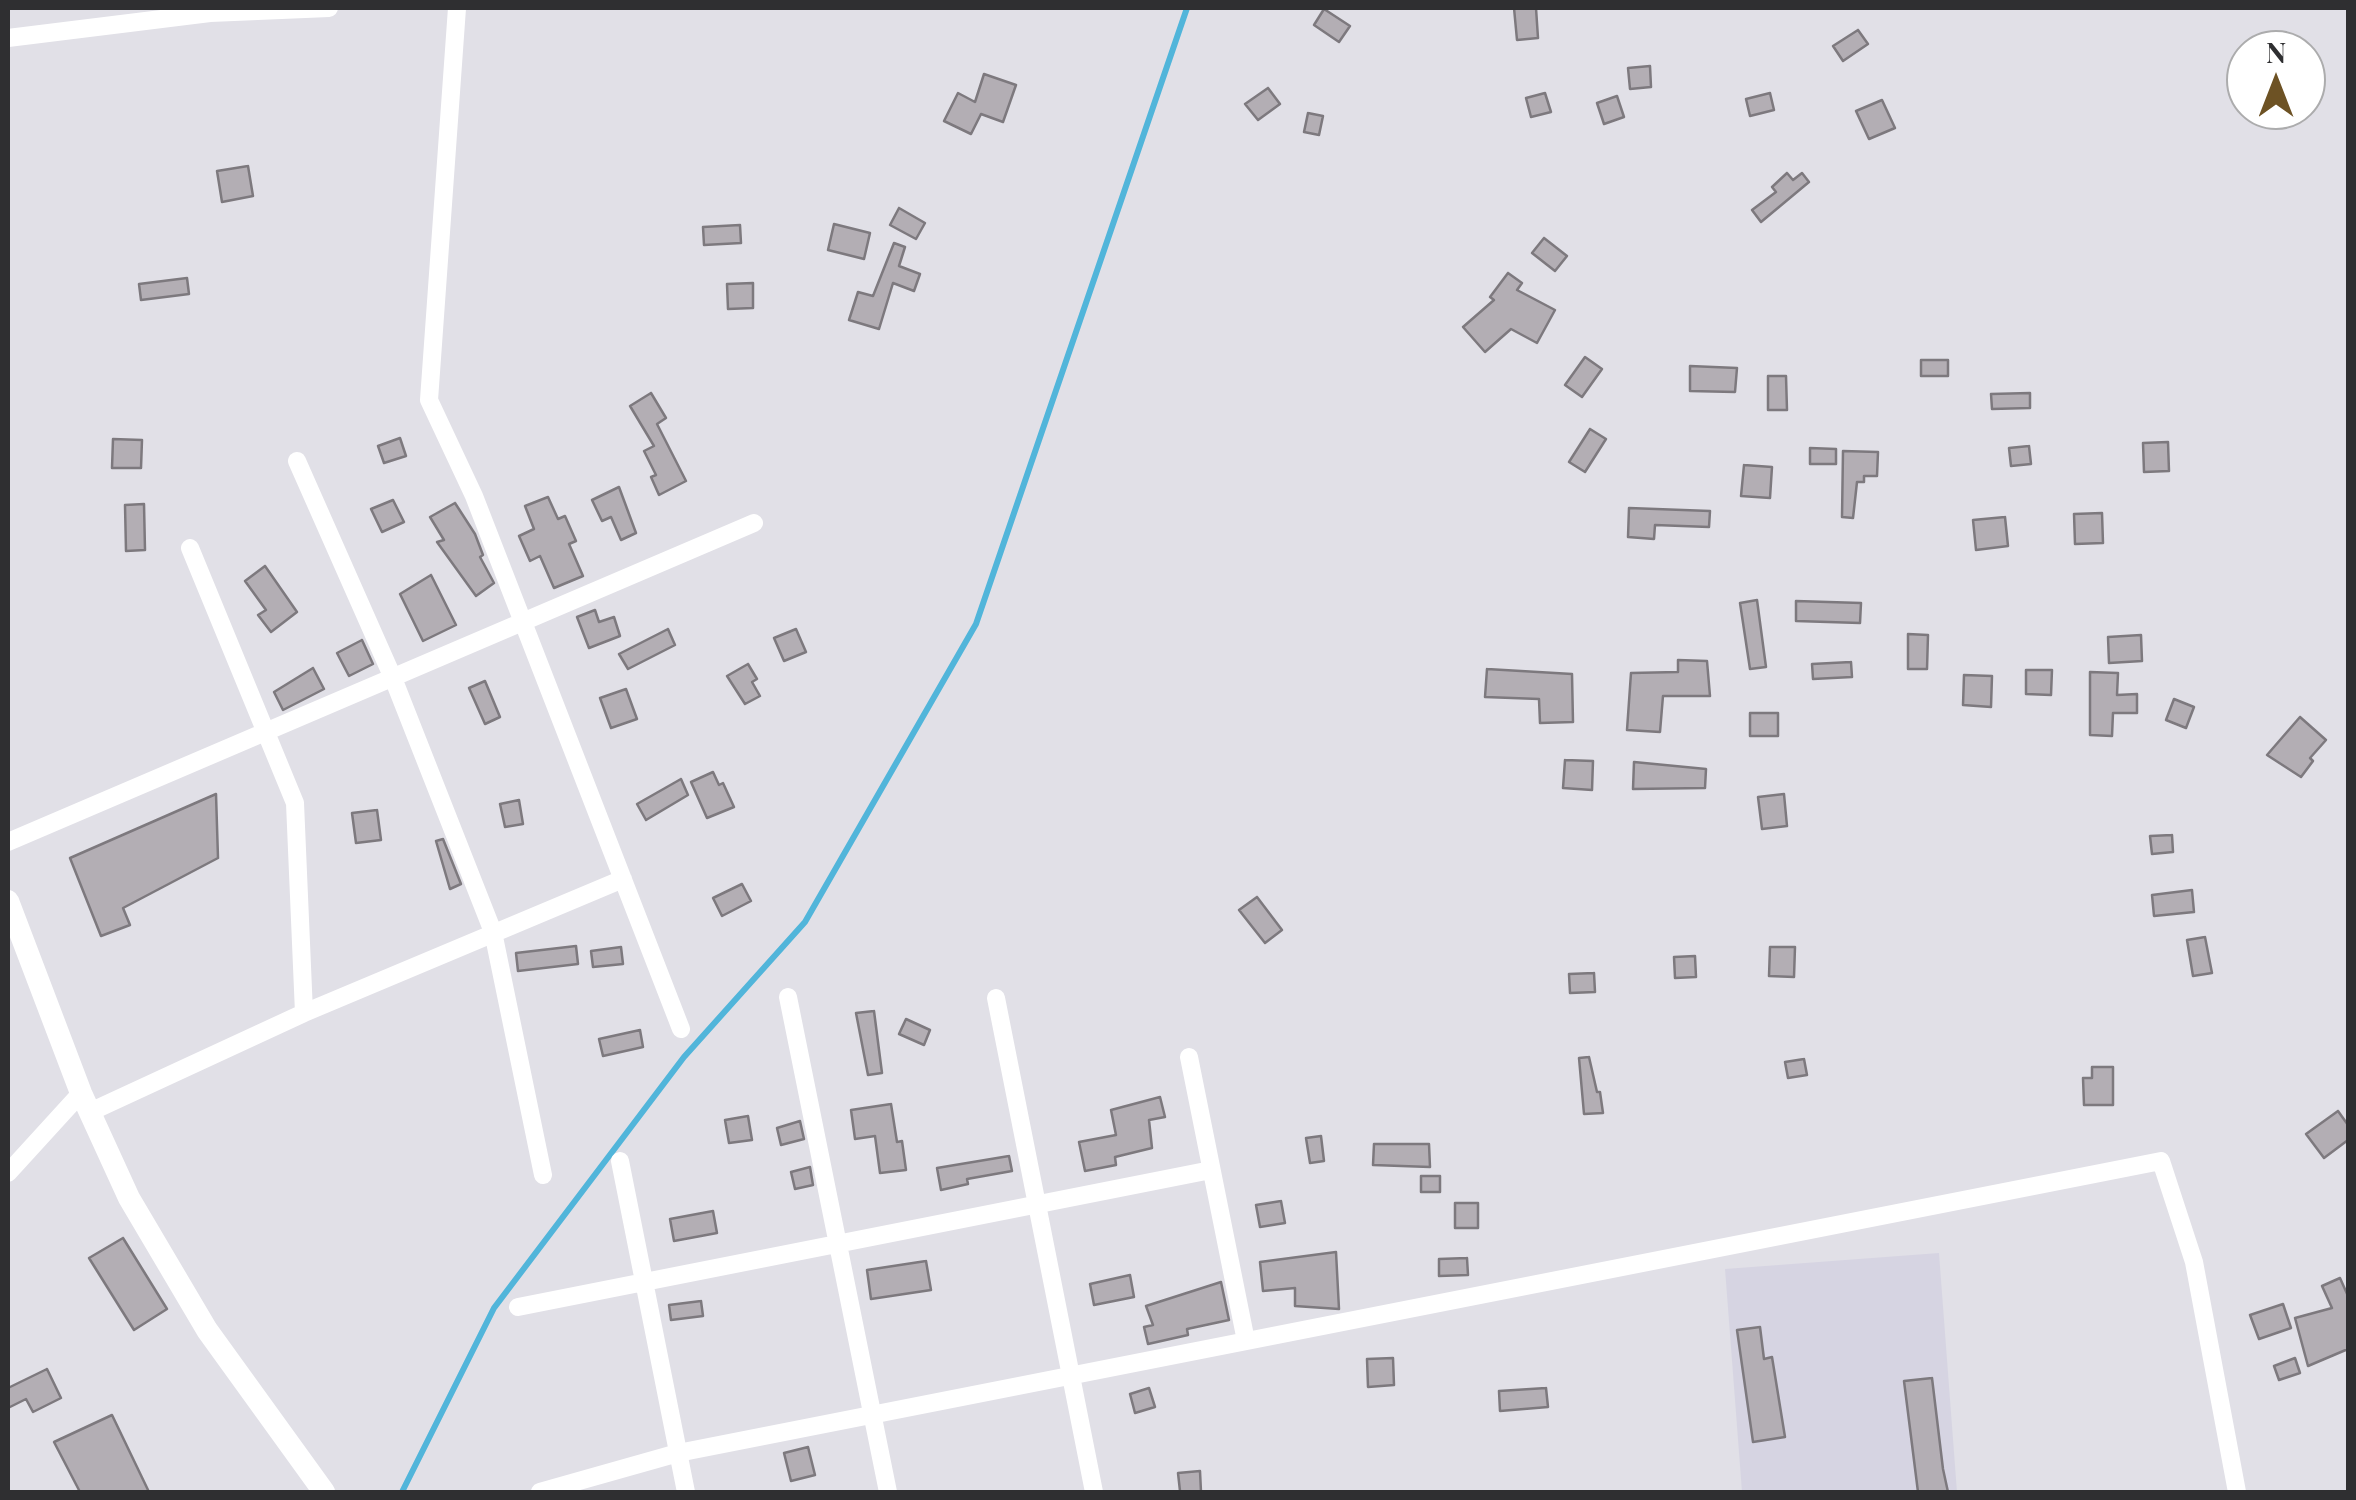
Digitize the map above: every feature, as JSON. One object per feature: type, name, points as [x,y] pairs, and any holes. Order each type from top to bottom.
[{"type":"main road","points":[[8,901],[12,926],[129,1198],[207,1330],[324,1492]]},
{"type":"street","points":[[8,38],[210,13],[329,8]]},
{"type":"street","points":[[458,8],[430,400],[474,496],[681,1028]]},
{"type":"street","points":[[297,461],[393,678],[493,932],[543,1175]]},
{"type":"street","points":[[8,842],[754,523]]},
{"type":"street","points":[[190,548],[295,804],[304,1013]]},
{"type":"street","points":[[8,1174],[86,1102],[623,880]]},
{"type":"street","points":[[788,997],[888,1492]]},
{"type":"street","points":[[996,998],[1094,1492]]},
{"type":"street","points":[[1189,1057],[1246,1341]]},
{"type":"street","points":[[620,1161],[686,1492]]},
{"type":"street","points":[[540,1492],[678,1453],[2161,1161],[2194,1262],[2237,1492]]},
{"type":"street","points":[[518,1306],[1211,1170]]},
{"type":"shaded area","points":[[1939,1253],[1957,1492],[1742,1492],[1725,1269]]},
{"type":"building","points":[[1514,8],[1536,8],[1538,38],[1517,40]]},
{"type":"building","points":[[1324,9],[1350,26],[1339,42],[1314,25]]},
{"type":"building","points":[[1858,30],[1868,44],[1843,61],[1833,46]]},
{"type":"building","points":[[1650,66],[1651,87],[1630,89],[1628,68]]},
{"type":"building","points":[[984,74],[1016,85],[1003,122],[981,114],[971,134],[944,121],[958,93],[975,102]]},
{"type":"building","points":[[1268,88],[1280,104],[1258,120],[1245,104]]},
{"type":"building","points":[[1545,93],[1551,112],[1531,117],[1526,98]]},
{"type":"building","points":[[1770,93],[1774,110],[1750,116],[1746,99]]},
{"type":"building","points":[[1617,96],[1624,117],[1604,124],[1597,103]]},
{"type":"building","points":[[1882,100],[1895,128],[1869,139],[1856,111]]},
{"type":"building","points":[[1308,113],[1323,116],[1319,135],[1304,132]]},
{"type":"building","points":[[248,166],[253,196],[222,202],[217,171]]},
{"type":"building","points":[[1787,173],[1793,180],[1802,173],[1809,182],[1761,222],[1752,210],[1776,192],[1772,187]]},
{"type":"building","points":[[899,208],[925,223],[916,239],[890,225]]},
{"type":"building","points":[[834,224],[870,233],[864,259],[828,250]]},
{"type":"building","points":[[740,225],[741,243],[704,245],[703,227]]},
{"type":"building","points":[[1544,238],[1567,256],[1555,271],[1532,253]]},
{"type":"building","points":[[894,243],[905,247],[899,266],[920,274],[914,291],[893,283],[879,329],[849,320],[858,292],[873,296]]},
{"type":"building","points":[[1508,273],[1522,283],[1517,290],[1555,310],[1537,343],[1511,329],[1485,352],[1463,327],[1494,300],[1490,297]]},
{"type":"building","points":[[187,278],[189,294],[141,300],[139,284]]},
{"type":"building","points":[[753,283],[753,308],[728,309],[727,284]]},
{"type":"building","points":[[1585,357],[1602,369],[1582,397],[1565,385]]},
{"type":"building","points":[[1921,360],[1948,360],[1948,376],[1921,376]]},
{"type":"building","points":[[1690,366],[1737,368],[1735,392],[1690,391]]},
{"type":"building","points":[[1768,376],[1786,376],[1787,410],[1768,410]]},
{"type":"building","points":[[651,393],[666,418],[657,424],[686,481],[659,495],[651,477],[656,475],[644,451],[654,446],[630,406]]},
{"type":"building","points":[[2030,393],[2030,408],[1992,409],[1991,394]]},
{"type":"building","points":[[1590,429],[1606,439],[1585,472],[1569,462]]},
{"type":"building","points":[[400,438],[406,456],[384,463],[378,446]]},
{"type":"building","points":[[113,439],[142,440],[141,468],[112,468]]},
{"type":"building","points":[[2168,442],[2169,471],[2144,472],[2143,443]]},
{"type":"building","points":[[2029,446],[2031,464],[2011,466],[2009,448]]},
{"type":"building","points":[[1810,448],[1836,449],[1836,464],[1810,464]]},
{"type":"building","points":[[1843,451],[1878,452],[1877,476],[1864,476],[1864,482],[1857,482],[1853,518],[1842,517]]},
{"type":"building","points":[[1744,465],[1772,467],[1770,498],[1741,496]]},
{"type":"building","points":[[619,487],[636,533],[621,540],[611,517],[602,521],[592,500]]},
{"type":"building","points":[[548,497],[558,519],[565,516],[576,541],[569,544],[583,576],[554,588],[540,556],[530,561],[519,536],[534,529],[525,506]]},
{"type":"building","points":[[393,500],[404,522],[382,532],[371,509]]},
{"type":"building","points":[[455,503],[475,534],[483,555],[480,557],[494,583],[476,596],[437,542],[444,540],[430,517]]},
{"type":"building","points":[[144,504],[145,550],[126,551],[125,505]]},
{"type":"building","points":[[1629,508],[1710,511],[1709,527],[1655,525],[1654,539],[1628,537]]},
{"type":"building","points":[[2102,513],[2103,543],[2075,544],[2074,514]]},
{"type":"building","points":[[2005,517],[2008,546],[1976,550],[1973,520]]},
{"type":"building","points":[[265,566],[297,612],[271,632],[258,615],[266,610],[245,581]]},
{"type":"building","points":[[431,575],[456,625],[423,641],[400,594]]},
{"type":"building","points":[[1757,600],[1766,667],[1750,669],[1740,603]]},
{"type":"building","points":[[1796,601],[1861,603],[1860,623],[1796,621]]},
{"type":"building","points":[[595,610],[599,622],[614,617],[620,636],[589,648],[577,617]]},
{"type":"building","points":[[668,629],[675,645],[628,669],[619,654]]},
{"type":"building","points":[[796,629],[806,652],[784,661],[774,638]]},
{"type":"building","points":[[1908,634],[1928,635],[1927,669],[1908,669]]},
{"type":"building","points":[[2141,635],[2142,661],[2109,663],[2108,637]]},
{"type":"building","points":[[362,640],[373,664],[349,676],[337,653]]},
{"type":"building","points":[[1678,660],[1707,661],[1710,696],[1663,696],[1660,732],[1627,730],[1631,673],[1678,672]]},
{"type":"building","points":[[1851,662],[1852,677],[1813,679],[1812,664]]},
{"type":"building","points":[[748,664],[757,679],[752,682],[760,696],[745,704],[727,676]]},
{"type":"building","points":[[313,668],[324,689],[283,710],[274,692]]},
{"type":"building","points":[[1487,669],[1572,674],[1573,722],[1540,723],[1539,699],[1485,697]]},
{"type":"building","points":[[2026,670],[2052,670],[2051,695],[2026,694]]},
{"type":"building","points":[[2090,672],[2118,673],[2117,695],[2137,694],[2137,713],[2113,713],[2112,736],[2090,735]]},
{"type":"building","points":[[1964,675],[1992,676],[1991,707],[1963,705]]},
{"type":"building","points":[[485,681],[500,717],[485,724],[469,688]]},
{"type":"building","points":[[626,689],[637,719],[611,728],[600,698]]},
{"type":"building","points":[[2174,699],[2194,707],[2186,728],[2166,720]]},
{"type":"building","points":[[1750,713],[1778,713],[1778,736],[1750,736]]},
{"type":"building","points":[[2300,717],[2326,740],[2310,758],[2313,761],[2301,777],[2267,755]]},
{"type":"building","points":[[1565,760],[1593,761],[1592,790],[1563,788]]},
{"type":"building","points":[[1634,762],[1706,769],[1705,788],[1633,789]]},
{"type":"building","points":[[713,772],[734,807],[707,818],[691,782]]},
{"type":"building","points":[[681,779],[688,795],[646,820],[637,804]]},
{"type":"building","points":[[216,794],[218,858],[123,908],[130,925],[101,936],[70,858]]},
{"type":"building","points":[[1784,794],[1787,826],[1762,829],[1758,797]]},
{"type":"building","points":[[519,800],[523,824],[505,827],[500,804]]},
{"type":"building","points":[[377,810],[381,840],[356,843],[352,813]]},
{"type":"building","points":[[2172,835],[2173,852],[2152,854],[2150,836]]},
{"type":"building","points":[[443,839],[461,884],[450,889],[436,841]]},
{"type":"building","points":[[742,884],[751,901],[722,916],[713,898]]},
{"type":"building","points":[[2192,890],[2194,912],[2154,916],[2152,895]]},
{"type":"building","points":[[1257,897],[1282,930],[1265,943],[1239,910]]},
{"type":"building","points":[[2205,937],[2212,973],[2193,976],[2187,940]]},
{"type":"building","points":[[576,946],[578,964],[518,971],[516,953]]},
{"type":"building","points":[[621,947],[623,964],[593,967],[591,951]]},
{"type":"building","points":[[1770,947],[1795,947],[1794,977],[1769,976]]},
{"type":"building","points":[[1695,956],[1696,977],[1675,978],[1674,957]]},
{"type":"building","points":[[1594,973],[1595,992],[1570,993],[1569,974]]},
{"type":"building","points":[[874,1011],[882,1073],[868,1075],[856,1013]]},
{"type":"building","points":[[906,1019],[930,1030],[924,1045],[899,1034]]},
{"type":"building","points":[[640,1030],[643,1047],[603,1056],[599,1039]]},
{"type":"building","points":[[1589,1057],[1603,1113],[1584,1114],[1579,1058]]},
{"type":"building","points":[[1804,1059],[1807,1075],[1788,1078],[1785,1062]]},
{"type":"building","points":[[2092,1067],[2113,1067],[2113,1105],[2084,1105],[2083,1078],[2092,1078]]},
{"type":"building","points":[[1160,1097],[1165,1117],[1149,1120],[1152,1148],[1115,1157],[1116,1165],[1085,1171],[1079,1142],[1116,1135],[1111,1110]]},
{"type":"building","points":[[891,1104],[906,1170],[880,1173],[875,1136],[855,1139],[851,1110]]},
{"type":"building","points":[[2338,1111],[2348,1125],[2348,1140],[2324,1158],[2306,1134]]},
{"type":"building","points":[[748,1116],[752,1140],[729,1143],[725,1120]]},
{"type":"building","points":[[800,1121],[804,1139],[781,1145],[777,1128]]},
{"type":"building","points":[[1321,1136],[1324,1161],[1310,1163],[1306,1138]]},
{"type":"building","points":[[1374,1144],[1429,1144],[1430,1167],[1373,1165]]},
{"type":"building","points":[[1009,1156],[1012,1171],[967,1179],[968,1184],[941,1190],[937,1168]]},
{"type":"building","points":[[810,1167],[813,1185],[795,1189],[791,1172]]},
{"type":"building","points":[[1421,1176],[1440,1176],[1440,1192],[1421,1192]]},
{"type":"building","points":[[1281,1201],[1285,1223],[1260,1227],[1256,1205]]},
{"type":"building","points":[[1455,1203],[1478,1203],[1478,1228],[1455,1228]]},
{"type":"building","points":[[713,1211],[717,1233],[674,1241],[670,1219]]},
{"type":"building","points":[[123,1238],[167,1309],[134,1330],[89,1258]]},
{"type":"building","points":[[1336,1252],[1339,1309],[1295,1306],[1295,1288],[1263,1291],[1260,1262]]},
{"type":"building","points":[[1467,1258],[1468,1275],[1439,1276],[1439,1259]]},
{"type":"building","points":[[926,1261],[931,1290],[871,1299],[867,1270]]},
{"type":"building","points":[[1130,1275],[1134,1297],[1094,1305],[1090,1284]]},
{"type":"building","points":[[2340,1278],[2348,1296],[2348,1349],[2308,1366],[2295,1318],[2332,1308],[2322,1286]]},
{"type":"building","points":[[1221,1282],[1229,1320],[1187,1329],[1188,1335],[1148,1344],[1144,1327],[1153,1325],[1146,1306]]},
{"type":"building","points":[[701,1301],[703,1316],[671,1320],[669,1305]]},
{"type":"building","points":[[2283,1304],[2291,1328],[2259,1339],[2250,1315]]},
{"type":"building","points":[[1760,1327],[1764,1359],[1772,1357],[1785,1437],[1753,1442],[1737,1330]]},
{"type":"building","points":[[1393,1358],[1394,1385],[1368,1387],[1367,1359]]},
{"type":"building","points":[[2295,1358],[2300,1373],[2279,1380],[2274,1366]]},
{"type":"building","points":[[47,1369],[61,1398],[33,1412],[26,1399],[8,1408],[8,1388]]},
{"type":"building","points":[[1932,1378],[1948,1492],[1918,1492],[1904,1381]]},
{"type":"building","points":[[1149,1388],[1155,1407],[1135,1413],[1130,1394]]},
{"type":"building","points":[[1546,1388],[1548,1407],[1500,1411],[1499,1391]]},
{"type":"building","points":[[112,1415],[149,1492],[80,1492],[54,1442]]},
{"type":"building","points":[[808,1447],[815,1475],[791,1481],[784,1453]]},
{"type":"building","points":[[1200,1471],[1201,1492],[1180,1491],[1178,1473]]},
{"type":"waterway","points":[[402,1492],[494,1308],[684,1057],[805,922],[976,624],[1187,8]]}]
